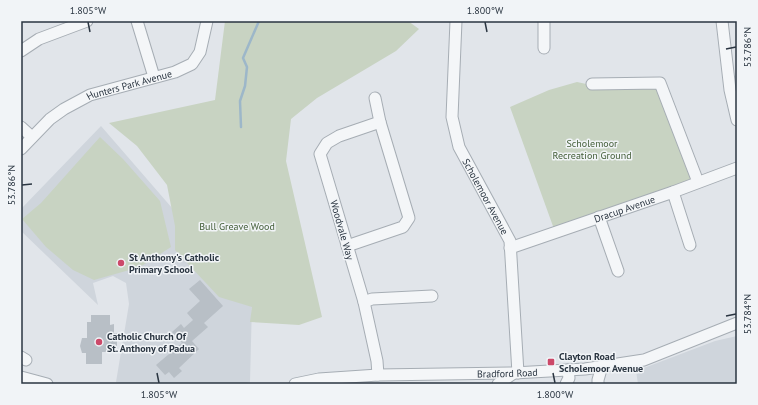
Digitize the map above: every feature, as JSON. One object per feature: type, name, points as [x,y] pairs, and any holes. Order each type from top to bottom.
[{"type":"street","points":[[21,51],[38,40],[87,21]]},
{"type":"street","points":[[137,21],[154,77]]},
{"type":"street","name":"Hunters Park Avenue","points":[[21,149],[50,119],[64,108],[90,95],[175,72],[192,64],[200,52],[207,21]]},
{"type":"street","name":"Scholemoor Avenue","points":[[456,21],[452,116],[459,147],[510,241],[516,373]]},
{"type":"street","points":[[544,21],[544,48]]},
{"type":"street","points":[[722,21],[730,90],[737,120]]},
{"type":"street","points":[[592,84],[660,83],[698,182]]},
{"type":"street","points":[[347,246],[403,227],[409,218],[380,122],[375,98]]},
{"type":"street","name":"Woodvale Way","points":[[378,375],[377,361],[364,302],[320,154],[327,143],[339,136],[380,122]]},
{"type":"street","points":[[21,127],[32,137]]},
{"type":"street","name":"Dracup Avenue","points":[[510,248],[673,192],[737,168]]},
{"type":"street","points":[[673,192],[690,245]]},
{"type":"street","points":[[599,217],[618,271]]},
{"type":"street","points":[[364,302],[372,300],[432,296]]},
{"type":"street","name":"Bradford Road","points":[[295,384],[319,379],[378,375],[492,374],[568,370],[602,366],[644,360],[737,323]]},
{"type":"street","points":[[598,384],[602,366]]},
{"type":"street","points":[[566,384],[569,378],[568,370]]},
{"type":"street","points":[[498,384],[516,373]]},
{"type":"street","points":[[486,384],[492,374]]},
{"type":"street","points":[[23,380],[47,384]]},
{"type":"shaded area","name":"St Anthony's Catholic Primary School","points":[[101,126],[252,303],[250,382],[240,384],[127,384],[116,382],[129,304],[126,283],[113,276],[93,283],[98,305],[21,231],[21,209]]},
{"type":"shaded area","points":[[737,336],[737,384],[638,384],[636,371],[715,341]]},
{"type":"green space","name":"Bull Greave Wood","points":[[225,21],[408,21],[419,29],[396,51],[317,98],[291,119],[286,161],[322,317],[299,325],[250,322],[252,307],[219,297],[175,250],[175,226],[167,185],[137,146],[109,123],[215,100]]},
{"type":"green space","name":"Scholemoor Recreation Ground","points":[[577,82],[591,85],[659,85],[694,178],[554,229],[510,107],[549,90]]},
{"type":"green space","points":[[100,137],[123,159],[160,201],[171,247],[140,267],[94,280],[73,270],[46,247],[22,219],[41,203]]},
{"type":"building","points":[[200,280],[223,306],[204,323],[208,327],[192,341],[199,349],[179,368],[182,371],[174,378],[169,372],[165,375],[156,365],[182,343],[172,332],[181,324],[184,328],[193,320],[187,313],[200,301],[189,289]]},
{"type":"building","name":"Catholic Church Of St. Anthony of Padua","points":[[91,315],[110,315],[110,325],[114,324],[114,333],[117,333],[117,352],[102,352],[102,364],[86,364],[86,353],[82,353],[80,346],[82,338],[87,338],[87,322],[91,322]]},
{"type":"waterway","points":[[241,127],[240,101],[245,86],[247,67],[243,58],[259,21]]},
{"type":"place","name":"St Anthony's Catholic Primary School","points":[[121,263]]},
{"type":"place","name":"Catholic Church Of St. Anthony of Padua","points":[[99,342]]},
{"type":"place","name":"Clayton Road Scholemoor Avenue","points":[[551,362]]}]
